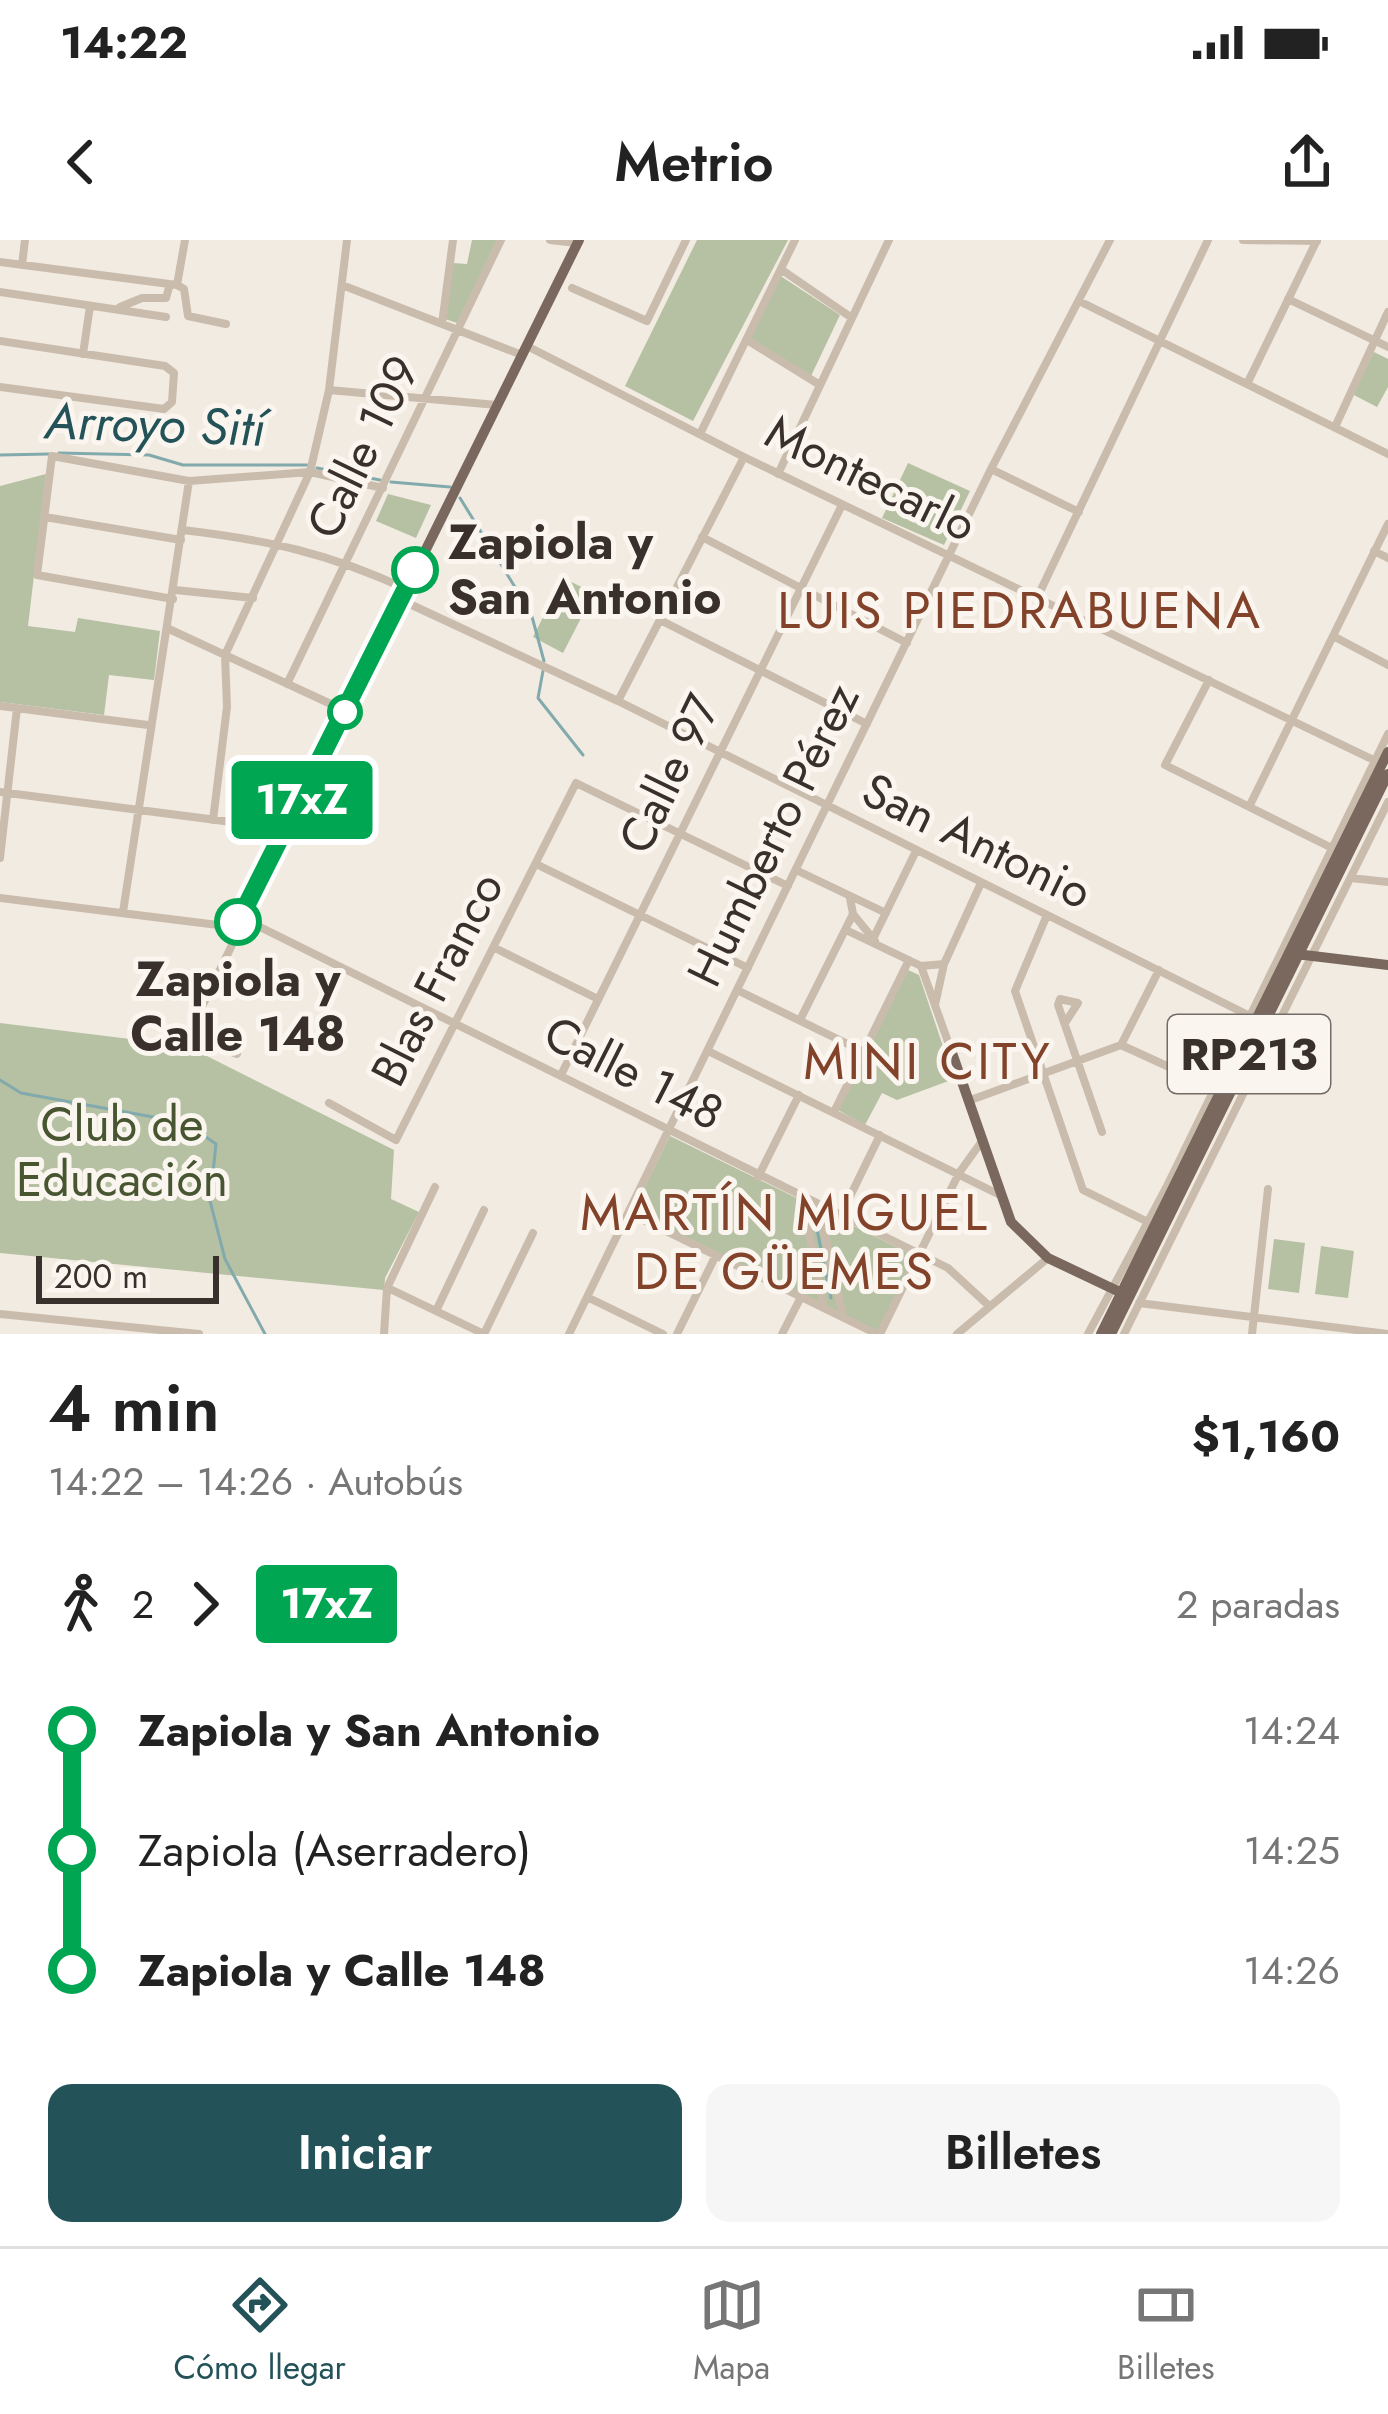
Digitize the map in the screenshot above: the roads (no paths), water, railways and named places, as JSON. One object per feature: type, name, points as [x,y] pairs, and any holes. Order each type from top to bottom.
[{"type":"main road","points":[[346,711],[578,242]]},
{"type":"main road","name":"RP213","points":[[1111,1334],[1258,1019],[1376,795],[1383,762]]},
{"type":"main road","points":[[1293,954],[1388,965]]},
{"type":"main road","points":[[952,1053],[1001,1196],[1024,1238],[1048,1258],[1125,1296]]},
{"type":"main road","name":"RP213","points":[[1101,1334],[1125,1296]]},
{"type":"street","points":[[22,265],[25,240]]},
{"type":"street","points":[[113,309],[142,298],[166,298],[184,240]]},
{"type":"street","points":[[213,820],[227,706],[225,655],[310,472],[328,390],[347,240]]},
{"type":"street","points":[[442,324],[453,240]]},
{"type":"street","name":"Calle 109","points":[[286,684],[501,240]]},
{"type":"street","points":[[550,240],[578,242]]},
{"type":"street","points":[[572,288],[647,321],[686,240]]},
{"type":"street","points":[[700,434],[795,240]]},
{"type":"street","points":[[778,474],[889,240]]},
{"type":"street","name":"Humberto Pérez","points":[[569,1334],[991,469],[1110,240]]},
{"type":"street","points":[[1037,598],[1208,240]]},
{"type":"street","points":[[1244,240],[1318,240],[1248,382]]},
{"type":"street","points":[[0,262],[174,284],[184,289],[188,316],[226,324]]},
{"type":"street","points":[[782,270],[852,318]]},
{"type":"street","name":"Montecarlo","points":[[342,285],[460,331],[524,350],[1383,762]]},
{"type":"street","points":[[0,292],[166,317]]},
{"type":"street","points":[[1288,299],[1388,347]]},
{"type":"street","points":[[1081,302],[1388,454]]},
{"type":"street","points":[[83,353],[90,305]]},
{"type":"street","points":[[1335,427],[1388,312]]},
{"type":"street","points":[[747,340],[820,385]]},
{"type":"street","points":[[0,341],[171,370],[170,407],[0,387]]},
{"type":"street","points":[[328,390],[497,405]]},
{"type":"street","points":[[253,598],[174,595],[37,574],[52,456],[189,481],[310,472],[383,488]]},
{"type":"street","points":[[618,701],[744,457]]},
{"type":"street","points":[[991,469],[1079,512]]},
{"type":"street","points":[[123,913],[148,725],[169,629],[189,481]]},
{"type":"street","name":"Calle 97","points":[[561,1075],[842,505]]},
{"type":"street","name":"San Antonio","points":[[45,517],[281,542],[348,562],[404,595],[1258,1019]]},
{"type":"street","points":[[1249,807],[1388,524]]},
{"type":"street","points":[[703,537],[907,643]]},
{"type":"street","points":[[1375,551],[1388,558]]},
{"type":"street","points":[[660,620],[867,724]]},
{"type":"street","points":[[169,629],[346,711],[238,922],[192,1032],[195,1039],[237,1054]]},
{"type":"street","points":[[1333,637],[1388,664]]},
{"type":"street","points":[[1209,680],[1165,765],[1332,848]]},
{"type":"street","points":[[0,706],[148,725]]},
{"type":"street","points":[[0,858],[17,708]]},
{"type":"street","points":[[1383,762],[1388,734]]},
{"type":"street","name":"Blas Franco","points":[[329,1102],[395,1140],[576,782],[680,833]]},
{"type":"street","points":[[4,793],[286,830]]},
{"type":"street","points":[[1124,1334],[1125,1296],[1148,1222],[1215,1088],[1258,1019],[1332,848],[1376,795]]},
{"type":"street","points":[[1088,1334],[1125,1296],[1206,1176],[1351,878],[1376,795]]},
{"type":"street","points":[[680,833],[788,886]]},
{"type":"street","points":[[877,942],[916,851]]},
{"type":"street","points":[[536,864],[748,968]]},
{"type":"street","points":[[796,869],[886,913]]},
{"type":"street","points":[[1351,878],[1388,882]]},
{"type":"street","points":[[935,1005],[944,964],[981,883]]},
{"type":"street","points":[[850,896],[853,914],[877,942]]},
{"type":"street","name":"Calle 148","points":[[0,898],[226,926],[254,924],[948,1268],[988,1304]]},
{"type":"street","points":[[800,1020],[853,914]]},
{"type":"street","points":[[1047,916],[1015,991],[1040,1076],[1083,1190],[1148,1222]]},
{"type":"street","points":[[845,929],[921,966],[944,964]]},
{"type":"street","points":[[495,948],[598,998]]},
{"type":"street","points":[[834,1112],[909,960]]},
{"type":"street","points":[[921,966],[952,1053]]},
{"type":"street","points":[[968,1101],[1121,1045],[1159,970]]},
{"type":"street","points":[[737,990],[864,1052]]},
{"type":"street","points":[[1065,1023],[1102,1132]]},
{"type":"street","points":[[1121,1045],[1215,1088]]},
{"type":"street","points":[[708,1051],[1001,1196]]},
{"type":"street","points":[[758,1177],[799,1095]]},
{"type":"street","points":[[840,1217],[880,1135]]},
{"type":"street","points":[[628,1213],[879,1334],[958,1173],[982,1141]]},
{"type":"street","points":[[384,1334],[387,1288],[436,1186]]},
{"type":"street","points":[[1252,1334],[1268,1189]]},
{"type":"street","points":[[801,1198],[824,1309]]},
{"type":"street","points":[[818,1206],[844,1318]]},
{"type":"street","points":[[436,1311],[484,1210]]},
{"type":"street","points":[[387,1288],[484,1334],[533,1233]]},
{"type":"street","points":[[677,1334],[716,1255]]},
{"type":"street","points":[[957,1334],[1048,1258]]},
{"type":"street","points":[[1125,1296],[1388,1334]]},
{"type":"street","points":[[782,1334],[801,1297]]},
{"type":"street","points":[[587,1298],[663,1334]]},
{"type":"street","points":[[0,1314],[199,1334]]},
{"type":"street","points":[[57,1334],[58,1321]]},
{"type":"waterway","name":"Arroyo Sití","points":[[59,453],[149,455],[183,465],[307,465]]},
{"type":"waterway","name":"Arroyo Sití","points":[[0,455],[49,454]]},
{"type":"waterway","name":"Arroyo Sití","points":[[317,468],[380,480]]},
{"type":"waterway","name":"Arroyo Sití","points":[[391,482],[450,487]]},
{"type":"waterway","name":"Arroyo Sití","points":[[460,498],[531,613],[544,661]]},
{"type":"waterway","name":"Arroyo Sití","points":[[543,671],[538,698],[583,755]]},
{"type":"waterway","points":[[0,1080],[21,1093],[186,1123],[216,1144],[210,1201],[225,1259],[265,1334]]},
{"type":"waterway","name":"Arroyo Sití","points":[[815,1220],[831,1298]]},
{"type":"place","name":"Zapiola y San Antonio","points":[[415,570]]},
{"type":"place","name":"Zapiola y Calle 148","points":[[238,922]]},
{"type":"district","name":"LUIS PIEDRABUENA","points":[[1020,610]]},
{"type":"district","name":"MINI CITY","points":[[928,1061]]},
{"type":"district","name":"MARTÍN MIGUEL DE GÜEMES","points":[[785,1241]]},
{"type":"park label","name":"Club de Educación","points":[[122,1152]]}]
